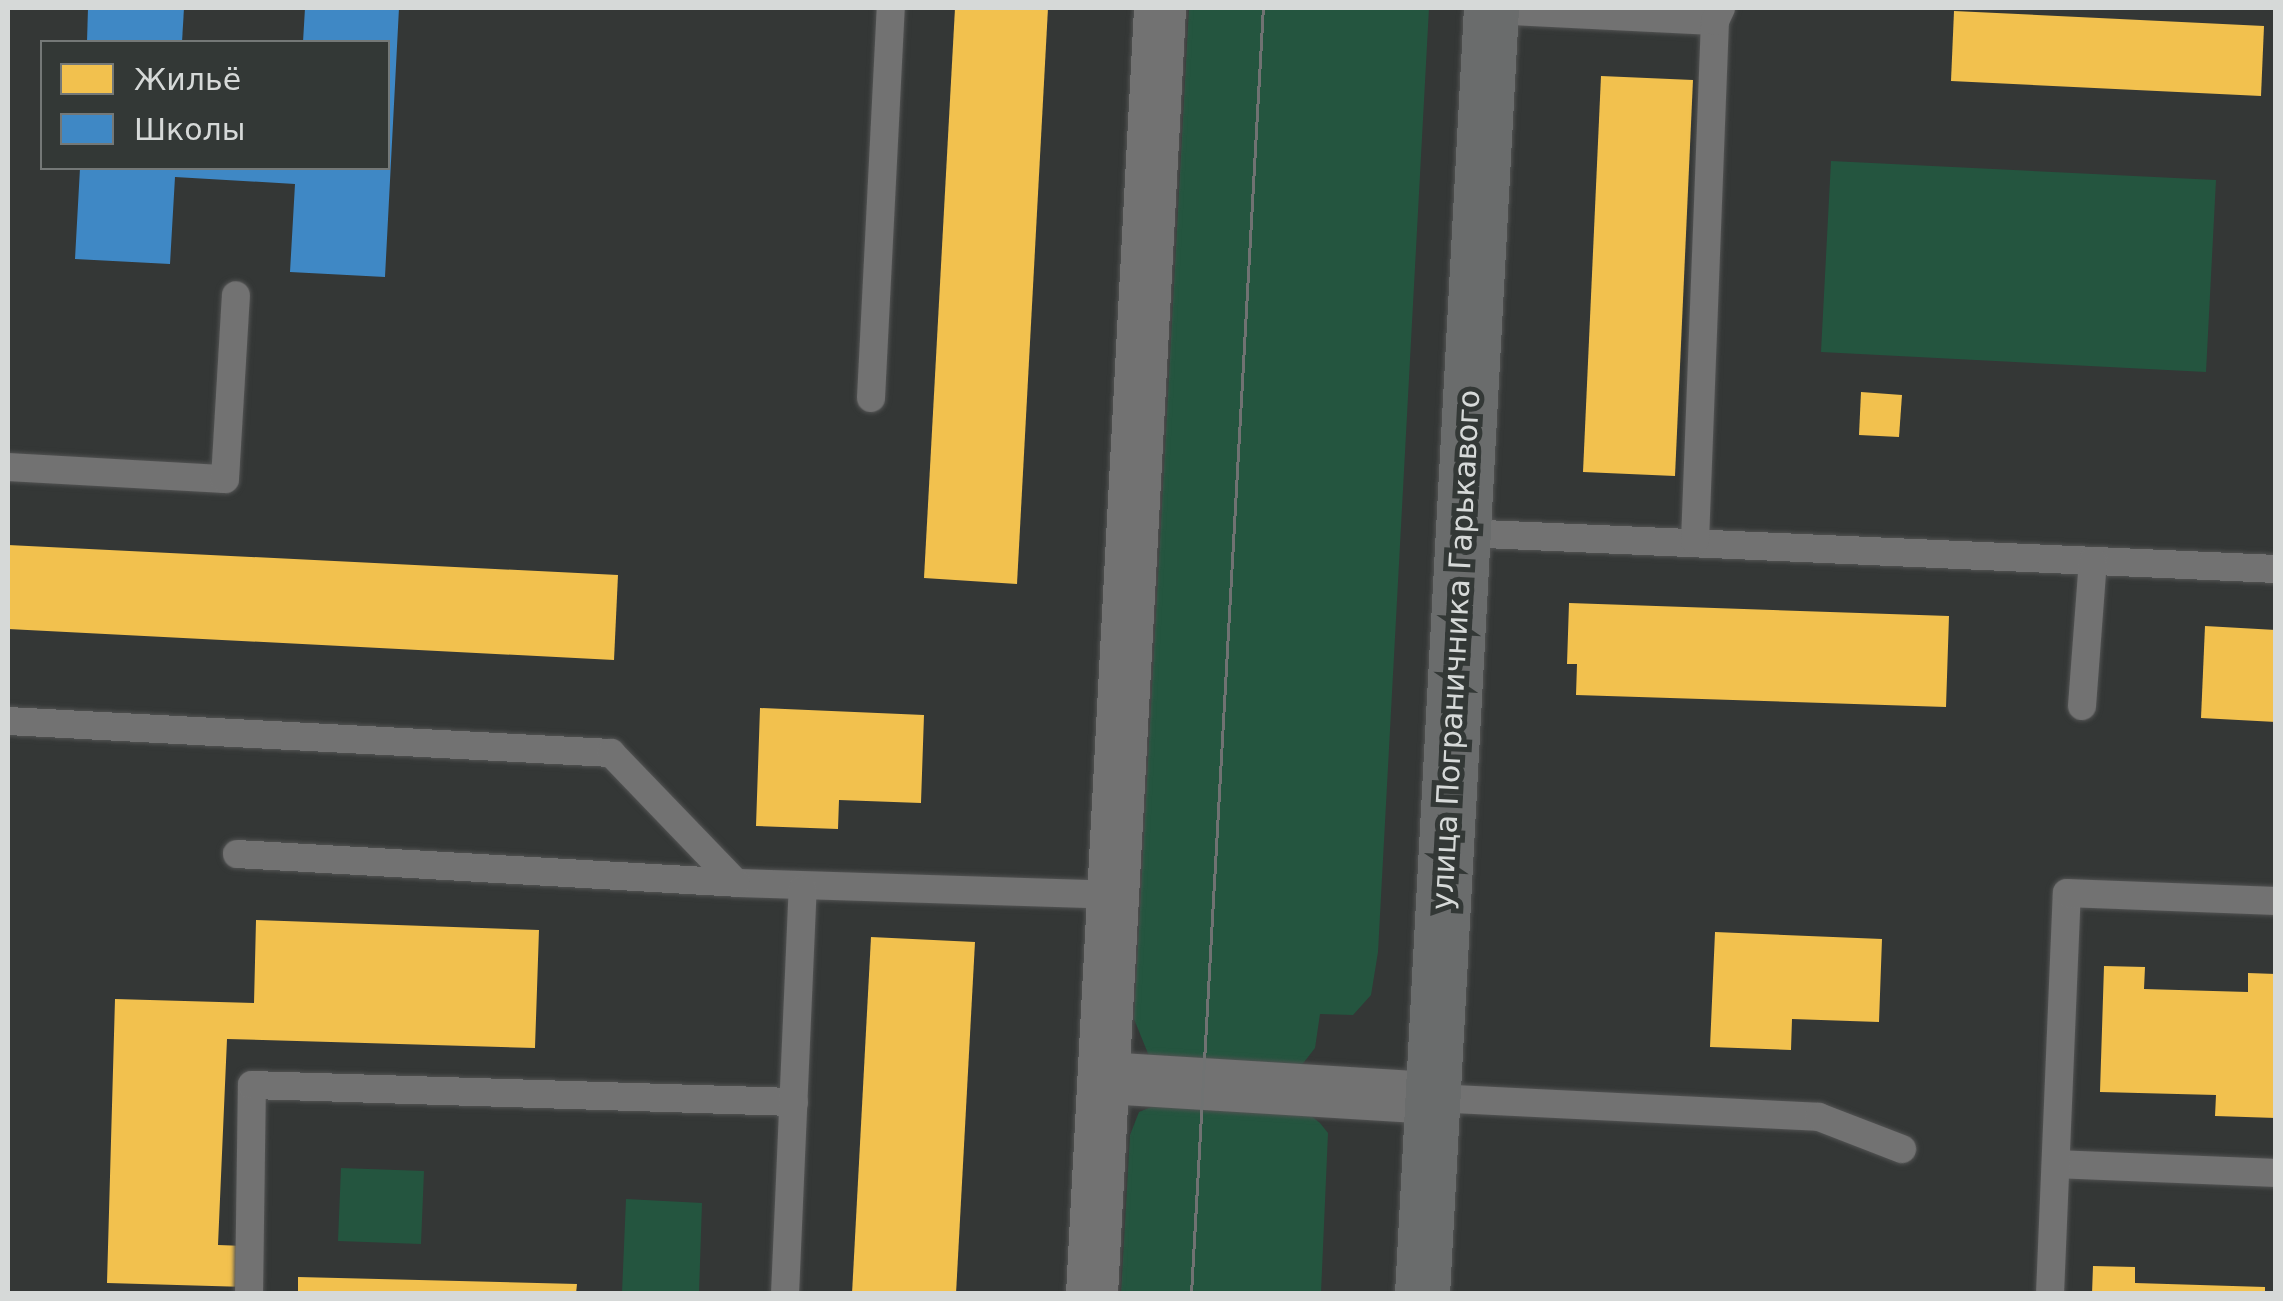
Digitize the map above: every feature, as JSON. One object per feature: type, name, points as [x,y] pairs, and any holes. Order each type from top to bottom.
[{"type":"street","points":[[1092,1294],[1160,8]]},
{"type":"street","name":"улица Пограничника Гарькавого","points":[[1422,1294],[1490,9]]},
{"type":"street","points":[[1105,1078],[1432,1098]]},
{"type":"lane","points":[[870,398],[890,8]]},
{"type":"lane","points":[[1490,9],[1718,14],[1695,541]]},
{"type":"lane","points":[[8,467],[225,480],[236,295]]},
{"type":"lane","points":[[1462,533],[2276,569]]},
{"type":"lane","points":[[2082,706],[2093,562]]},
{"type":"lane","points":[[8,721],[611,753],[736,883]]},
{"type":"lane","points":[[238,854],[803,889],[1114,895]]},
{"type":"lane","points":[[785,1294],[803,889]]},
{"type":"lane","points":[[2050,1294],[2067,893],[2276,901]]},
{"type":"lane","points":[[249,1294],[252,1084],[794,1102]]},
{"type":"lane","points":[[1432,1098],[1819,1117],[1902,1149]]},
{"type":"lane","points":[[2056,1164],[2276,1173]]},
{"type":"green space","points":[[1189,8],[1429,8],[1378,952],[1371,995],[1353,1015],[1320,1014],[1315,1048],[1301,1066],[1149,1056],[1134,1019]]},
{"type":"green space","points":[[1831,161],[2216,180],[2206,372],[1821,352]]},
{"type":"green space","points":[[1161,1103],[1305,1111],[1320,1123],[1328,1133],[1321,1293],[1121,1294],[1130,1135],[1139,1112]]},
{"type":"green space","points":[[341,1168],[424,1171],[421,1244],[338,1241]]},
{"type":"green space","points":[[626,1199],[702,1203],[699,1293],[622,1293]]},
{"type":"building: Жильё","points":[[955,8],[1048,8],[1017,584],[924,578]]},
{"type":"building: Жильё","points":[[1954,11],[2264,26],[2261,96],[1951,81]]},
{"type":"building: Жильё","points":[[1601,76],[1693,80],[1675,476],[1583,472]]},
{"type":"building: Жильё","points":[[1861,392],[1902,395],[1899,437],[1859,435]]},
{"type":"building: Жильё","points":[[8,545],[618,575],[614,660],[8,629]]},
{"type":"building: Жильё","points":[[1569,603],[1949,616],[1946,707],[1576,695],[1577,664],[1567,664]]},
{"type":"building: Жильё","points":[[2205,626],[2276,630],[2276,722],[2201,718]]},
{"type":"building: Жильё","points":[[760,708],[924,715],[921,803],[839,800],[838,829],[756,826]]},
{"type":"building: Жильё","points":[[256,920],[539,930],[535,1048],[227,1039],[218,1245],[245,1246],[247,1287],[107,1283],[115,999],[254,1003]]},
{"type":"building: Жильё","points":[[1715,932],[1882,939],[1879,1022],[1792,1019],[1791,1050],[1710,1047]]},
{"type":"building: Жильё","points":[[871,937],[975,942],[956,1294],[852,1294]]},
{"type":"building: Жильё","points":[[2104,966],[2145,967],[2144,989],[2248,992],[2248,973],[2276,974],[2276,1118],[2215,1116],[2216,1095],[2100,1092]]},
{"type":"building: Жильё","points":[[2093,1266],[2135,1267],[2135,1283],[2265,1287],[2265,1294],[2092,1294]]},
{"type":"building: Жильё","points":[[298,1277],[577,1284],[576,1294],[298,1294]]},
{"type":"building: Школы","points":[[88,8],[184,8],[182,40],[87,40]]},
{"type":"building: Школы","points":[[305,8],[399,8],[385,277],[290,272],[295,184],[175,177],[170,264],[75,259],[80,170],[390,170],[390,40],[303,40]]},
{"type":"tram line","points":[[1191,1294],[1263,8]]}]
